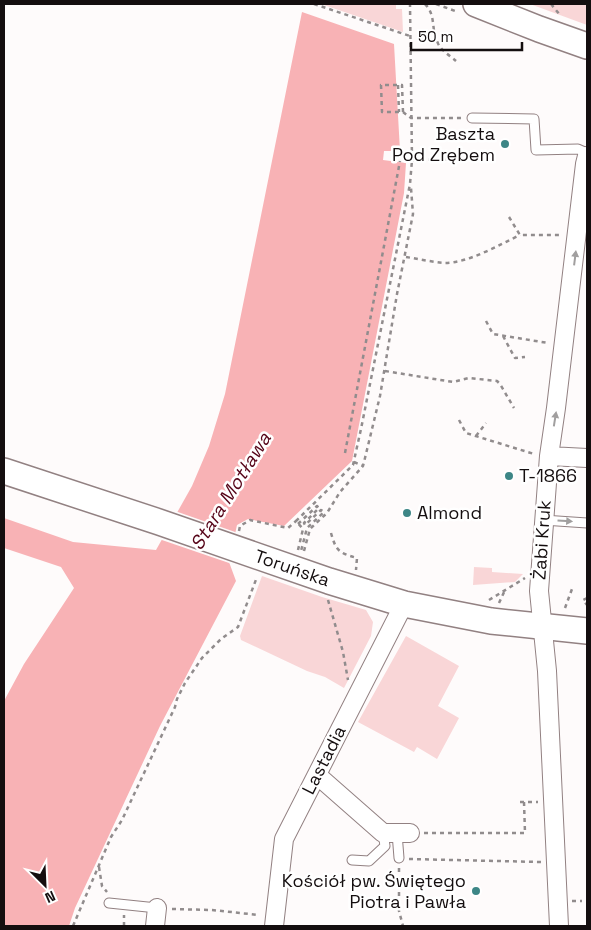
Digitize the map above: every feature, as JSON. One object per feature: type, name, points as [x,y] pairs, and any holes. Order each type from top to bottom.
[{"type":"street","points":[[489,6],[587,46]]},
{"type":"street","name":"Żabi Kruk","points":[[559,926],[547,671],[551,620],[539,591],[544,520],[544,456],[556,408],[587,155]]},
{"type":"street","points":[[544,456],[587,458]]},
{"type":"street","name":"Toruńska","points":[[4,471],[159,522],[255,562],[404,604],[479,619],[551,620],[587,631]]},
{"type":"street","name":"Lastadia","points":[[275,921],[284,839],[404,604]]},
{"type":"street","points":[[317,775],[397,833]]},
{"type":"street","points":[[156,926],[158,908]]},
{"type":"lane","points":[[472,118],[534,119],[536,150],[578,149],[587,155]]},
{"type":"lane","points":[[544,520],[587,523]]},
{"type":"lane","points":[[397,833],[399,858]]},
{"type":"lane","points":[[352,860],[369,861],[397,833]]},
{"type":"lane","points":[[110,899],[158,908]]},
{"type":"path","points":[[314,4],[410,36]]},
{"type":"path","points":[[297,523],[354,462],[410,184],[412,160],[410,4]]},
{"type":"path","points":[[425,4],[432,12],[434,34],[437,42],[456,61]]},
{"type":"path","points":[[551,4],[562,18]]},
{"type":"path","points":[[403,112],[402,85],[381,85],[382,112],[403,112],[411,118],[472,118]]},
{"type":"path","points":[[398,85],[399,112]]},
{"type":"path","points":[[412,160],[475,159]]},
{"type":"path","points":[[346,453],[400,161]]},
{"type":"path","points":[[299,557],[310,529],[327,513],[340,492],[363,466],[376,413],[397,294],[406,257],[413,214],[410,184]]},
{"type":"path","points":[[509,217],[520,236]]},
{"type":"path","points":[[406,257],[433,262],[452,262],[490,250],[520,236],[568,235]]},
{"type":"path","points":[[486,321],[493,334],[550,344]]},
{"type":"path","points":[[503,336],[514,358],[525,357]]},
{"type":"path","points":[[384,371],[453,382],[469,378],[497,381],[514,408]]},
{"type":"path","points":[[459,420],[466,434],[544,456]]},
{"type":"path","points":[[476,436],[486,423]]},
{"type":"path","points":[[354,462],[363,466]]},
{"type":"path","points":[[238,531],[240,526],[250,520],[288,528],[317,506],[319,508],[304,523],[305,525],[322,510],[324,512],[307,528],[299,557]]},
{"type":"path","points":[[297,523],[303,529],[299,557]]},
{"type":"path","points":[[331,532],[337,549],[343,554],[357,558],[356,568]]},
{"type":"path","points":[[73,926],[111,837],[122,820],[185,683],[208,650],[238,627],[255,562]]},
{"type":"path","points":[[488,600],[529,575]]},
{"type":"path","points":[[551,620],[567,606],[572,589]]},
{"type":"path","points":[[498,607],[505,590]]},
{"type":"path","points":[[326,594],[349,686]]},
{"type":"path","points":[[587,598],[584,600],[587,605]]},
{"type":"path","points":[[520,802],[543,802]]},
{"type":"path","points":[[397,833],[524,833],[524,802]]},
{"type":"path","points":[[403,926],[399,911],[399,858],[543,862]]},
{"type":"path","points":[[99,865],[102,886],[110,899]]},
{"type":"path","points":[[158,908],[212,910],[275,921]]},
{"type":"shaded area","points":[[321,4],[396,4],[396,9],[402,9],[403,32]]},
{"type":"shaded area","points":[[530,4],[587,4],[587,25]]},
{"type":"shaded area","points":[[474,567],[492,568],[492,572],[523,574],[515,582],[473,585]]},
{"type":"shaded area","points":[[262,576],[366,610],[373,622],[371,636],[344,688],[325,677],[307,671],[241,640],[240,636]]},
{"type":"shaded area","points":[[406,636],[459,666],[438,706],[459,718],[437,759],[417,747],[414,752],[358,722]]},
{"type":"water","name":"Stara Motława","points":[[302,12],[394,44],[400,151],[384,151],[383,160],[406,163],[404,193],[352,461],[284,526],[248,519],[237,525],[229,562],[236,581],[160,726],[75,908],[69,926],[4,926],[4,701],[24,664],[74,588],[61,567],[4,548],[4,518],[73,542],[156,550],[192,486],[209,446],[225,394]]},
{"type":"pier","points":[[175,511],[238,533],[232,564],[159,539]]},
{"type":"place","name":"Baszta Pod Zrębem","points":[[505,144]]},
{"type":"place","name":"T-1866","points":[[509,476]]},
{"type":"place","name":"Almond","points":[[407,513]]},
{"type":"place","name":"Kościół pw. Świętego Piotra i Pawła","points":[[476,891]]}]
